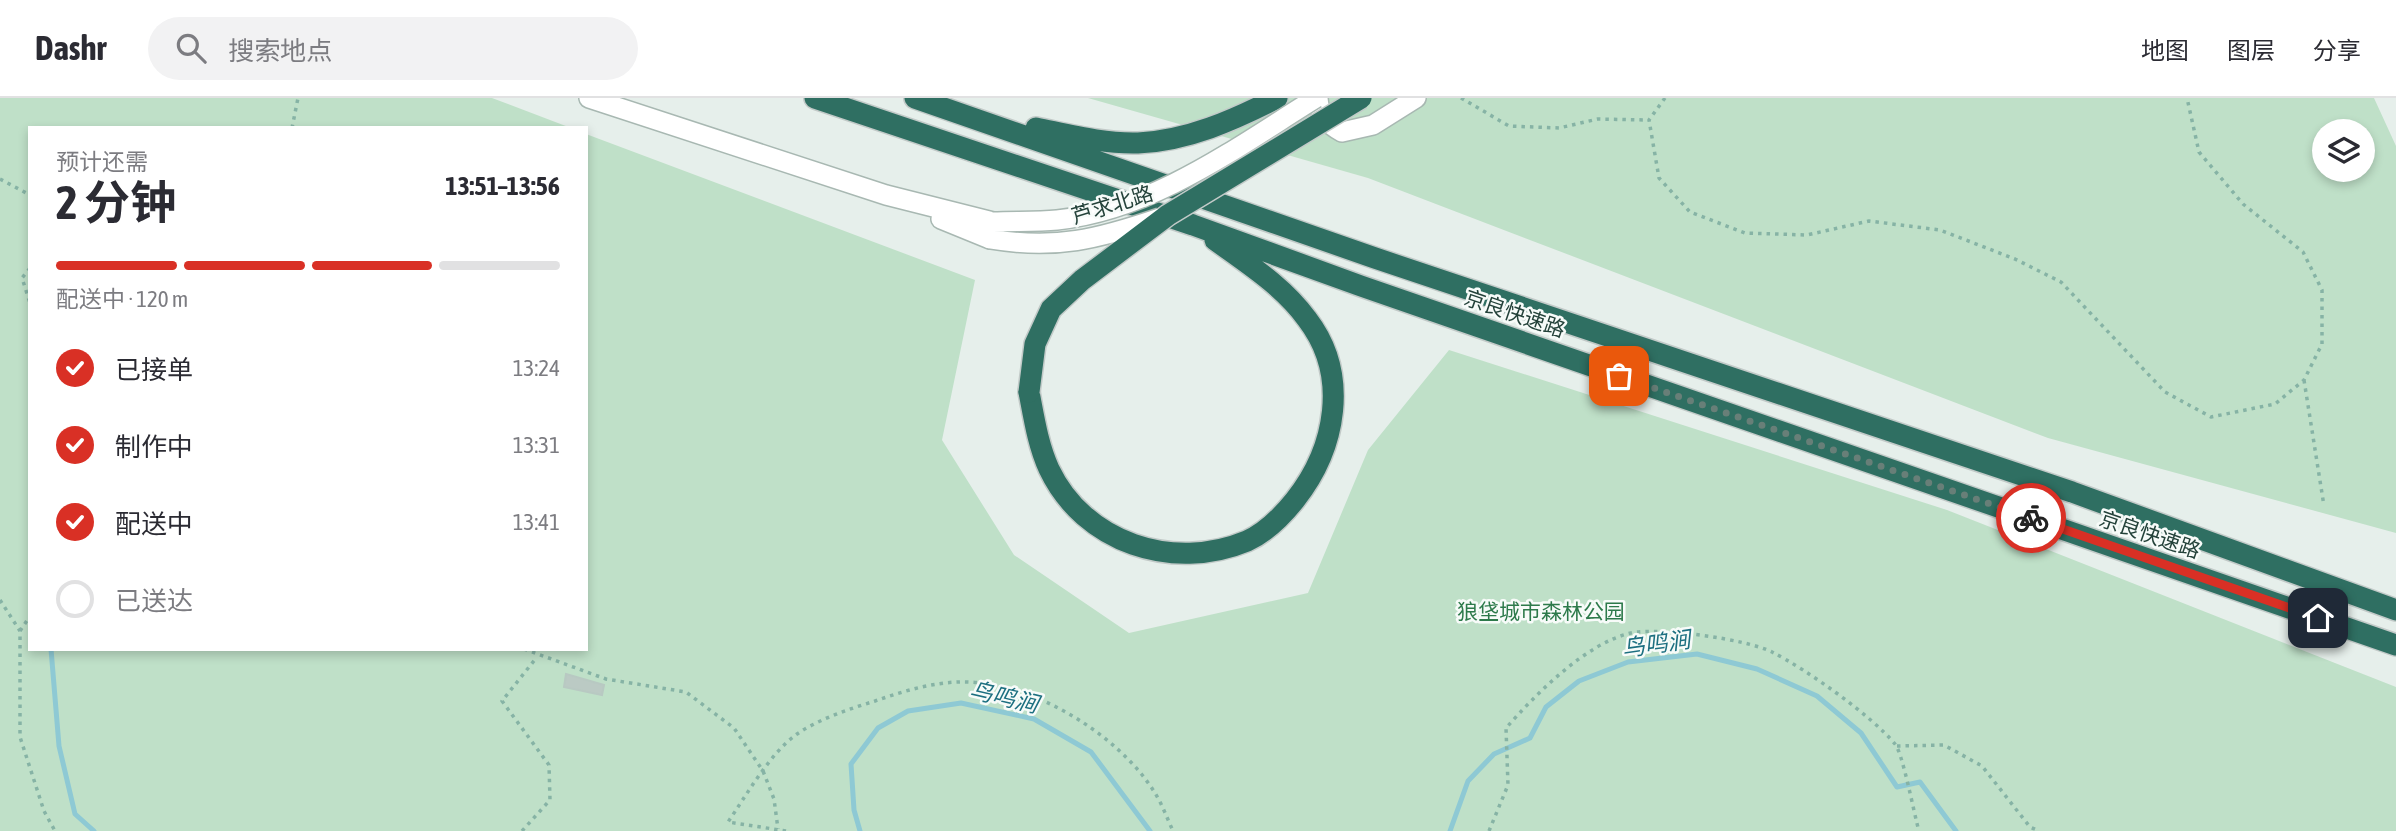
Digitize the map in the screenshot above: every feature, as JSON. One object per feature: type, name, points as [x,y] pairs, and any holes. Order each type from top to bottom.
[{"type":"highway","name":"京良快速路","points":[[816,98],[1193,225],[1361,286],[2396,645]]},
{"type":"highway","name":"京良快速路","points":[[915,98],[1375,258],[2072,492],[2396,610]]},
{"type":"highway","points":[[972,117],[1096,140],[1139,143],[1182,136],[1224,123],[1278,98]]},
{"type":"highway","points":[[1193,225],[1281,289],[1309,320],[1326,355],[1334,393],[1333,423],[1325,452],[1307,484],[1283,515],[1249,540],[1208,554],[1162,553],[1119,540],[1086,520],[1063,492],[1049,468],[1035,425],[1029,392],[1035,345],[1051,309],[1082,280],[1168,215],[1361,98]]},
{"type":"street","name":"芦求北路","points":[[589,98],[886,195],[1024,245],[1097,239],[1168,215]]},
{"type":"street","name":"芦求北路","points":[[991,231],[1058,220],[1138,199],[1178,181],[1317,98]]},
{"type":"street","points":[[1317,98],[1319,109],[1329,125],[1342,132],[1373,125],[1416,98]]},
{"type":"path","points":[[292,126],[298,98]]},
{"type":"path","points":[[1461,98],[1509,126],[1559,128],[1598,119],[1649,120]]},
{"type":"path","points":[[1665,98],[1649,120],[1659,178],[1690,212],[1745,233],[1807,235],[1869,220],[1928,229],[2015,259],[2061,282],[2165,392],[2211,417],[2275,404],[2304,380],[2322,344],[2322,290],[2303,252],[2243,204],[2199,152],[2187,98]]},
{"type":"path","points":[[0,179],[28,194]]},
{"type":"path","points":[[28,270],[22,278],[28,297]]},
{"type":"path","points":[[2304,380],[2324,506]]},
{"type":"path","points":[[0,600],[20,631],[20,737],[44,811],[55,831]]},
{"type":"path","points":[[20,631],[28,619]]},
{"type":"path","points":[[1489,831],[1508,785],[1507,728],[1530,701],[1583,656],[1631,633],[1689,633],[1770,651],[1838,695],[1897,746],[1919,831]]},
{"type":"path","points":[[527,651],[537,657],[606,680],[686,692],[734,728],[763,771],[774,799],[778,830]]},
{"type":"path","points":[[522,831],[550,800],[548,765],[502,701],[537,657]]},
{"type":"path","points":[[786,831],[728,822],[763,771],[795,735],[845,710],[909,689],[959,682],[1014,690],[1072,715],[1114,745],[1154,792],[1173,831]]},
{"type":"path","points":[[1897,746],[1944,745],[1982,766],[2030,827],[2039,831]]},
{"type":"green space","name":"狼垡城市森林公园","points":[[0,98],[492,98],[566,126],[28,126],[28,651],[588,651],[588,135],[975,280],[942,440],[1014,555],[1129,633],[1308,593],[1368,450],[1449,350],[1947,510],[2396,687],[2396,831],[0,831]]},
{"type":"green space","points":[[1088,98],[2374,98],[2396,146],[2396,533],[2048,438],[1368,178]]},
{"type":"building","points":[[566,674],[604,685],[602,695],[564,687]]},
{"type":"waterway","points":[[51,651],[59,746],[75,814],[94,831]]},
{"type":"waterway","name":"鸟鸣涧","points":[[1450,831],[1468,781],[1494,754],[1530,738],[1546,707],[1579,681],[1628,662],[1697,654],[1757,669],[1817,696],[1861,733],[1897,787],[1920,782],[1956,831]]},
{"type":"waterway","name":"鸟鸣涧","points":[[860,831],[854,810],[851,764],[878,728],[908,711],[961,703],[1034,719],[1091,752],[1150,831]]},
{"type":"way so far","points":[[1619,376],[2031,518]]},
{"type":"route","points":[[2031,518],[2318,618]]}]
